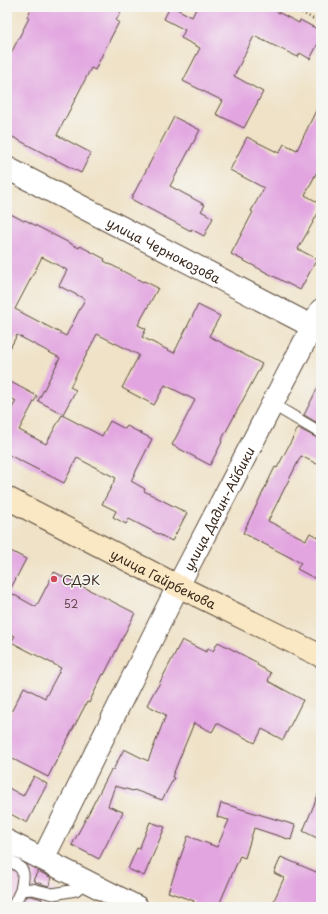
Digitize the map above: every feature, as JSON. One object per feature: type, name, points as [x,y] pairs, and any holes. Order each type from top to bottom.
[{"type":"main road","name":"улица Гайрбекова","points":[[7,498],[178,586],[321,656]]},
{"type":"street","name":"улица Чернокозова","points":[[7,168],[318,322]]},
{"type":"street","name":"улица Дадин-Айбики","points":[[43,859],[178,586],[272,404],[318,322]]},
{"type":"street","points":[[7,841],[137,907]]},
{"type":"lane","points":[[272,404],[321,433]]},
{"type":"lane","points":[[7,859],[20,866],[24,875],[21,890],[13,907]]},
{"type":"lane","points":[[21,890],[32,889],[53,894],[76,890],[86,881]]},
{"type":"path","points":[[291,7],[321,23]]},
{"type":"shaded area","points":[[7,838],[59,863],[48,886],[57,890],[42,907],[7,907]]},
{"type":"building","points":[[32,7],[123,7],[116,21],[119,22],[95,70],[91,68],[57,135],[91,153],[81,173],[7,134],[7,61],[29,18],[27,17]]},
{"type":"building","points":[[170,7],[173,7],[192,17],[197,7],[268,7],[299,23],[300,20],[321,31],[321,38],[310,59],[300,53],[298,57],[254,36],[234,76],[263,92],[244,128],[216,114],[223,101],[183,81],[200,48],[181,38],[185,30],[164,19]]},
{"type":"building","points":[[321,100],[321,164],[305,195],[321,204],[321,208],[298,249],[317,259],[300,290],[231,254],[253,212],[251,211],[264,188],[230,170],[247,137],[279,153],[284,144],[297,150]]},
{"type":"building","points":[[174,117],[200,130],[170,186],[205,205],[201,211],[213,218],[204,236],[191,229],[191,231],[131,199]]},
{"type":"building","points":[[7,212],[79,248],[80,246],[143,282],[144,281],[158,288],[138,325],[146,329],[142,337],[174,353],[198,305],[220,316],[209,336],[262,364],[221,441],[222,442],[210,465],[172,445],[195,400],[165,385],[154,405],[122,388],[139,355],[97,334],[70,387],[76,390],[63,414],[38,401],[60,358],[17,335],[7,354]],"holes":[[[42,257],[67,270],[59,286],[85,299],[66,336],[15,309]]]},
{"type":"building","points":[[7,380],[37,396],[19,430],[46,444],[62,415],[102,436],[110,421],[125,429],[127,426],[152,439],[131,481],[145,489],[144,491],[187,513],[172,541],[129,519],[126,524],[113,517],[116,511],[102,504],[116,478],[77,458],[64,483],[7,454],[7,417],[16,401],[7,396]]},
{"type":"building","points":[[321,381],[321,425],[304,415]]},
{"type":"building","points":[[298,428],[321,440],[321,466],[301,456],[268,521],[306,540],[310,533],[321,539],[321,571],[316,579],[297,569],[301,563],[243,533],[275,467],[277,468]]},
{"type":"building","points":[[7,549],[26,559],[9,592],[36,607],[54,572],[135,613],[104,675],[103,674],[89,703],[87,702],[48,777],[7,756],[7,720],[24,687],[45,698],[61,668],[11,642],[15,636],[7,632]]},
{"type":"building","points":[[182,640],[206,652],[208,648],[213,651],[218,642],[258,663],[257,665],[271,673],[268,681],[303,700],[283,740],[262,729],[255,743],[217,723],[212,732],[194,723],[172,777],[174,778],[162,800],[134,790],[115,786],[108,806],[123,812],[99,859],[72,845],[111,770],[113,770],[124,749],[148,761],[166,715],[147,705]]},
{"type":"building","points":[[34,776],[47,784],[27,823],[7,812],[7,787],[23,796]]},
{"type":"building","points":[[321,788],[321,840],[303,831]]},
{"type":"building","points":[[221,803],[295,825],[291,840],[254,828],[245,858],[240,856],[218,907],[191,907],[194,901],[168,892],[188,836],[217,847],[229,820],[217,817]]},
{"type":"building","points":[[150,822],[165,827],[144,876],[128,869],[137,848],[139,849]]},
{"type":"building","points":[[281,857],[321,874],[321,907],[271,907],[284,878],[274,873]]},
{"type":"building","points":[[38,871],[52,878],[49,886],[33,880]]},
{"type":"building","points":[[27,896],[42,899],[39,907],[22,907]]},
{"type":"place","name":"СДЭК","points":[[54,579]]}]
